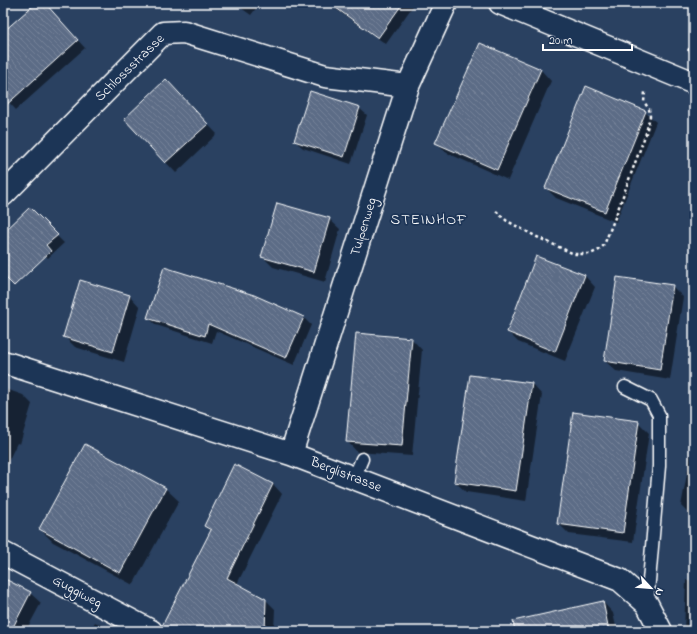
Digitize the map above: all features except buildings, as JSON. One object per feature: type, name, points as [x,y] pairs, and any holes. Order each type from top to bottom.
[{"type":"street","name":"Tulpenweg","points":[[291,454],[408,86],[446,3]]},
{"type":"street","points":[[500,3],[694,83]]},
{"type":"street","name":"Schlossstrasse","points":[[3,195],[163,32],[184,32],[325,76],[408,86]]},
{"type":"street","name":"Berglistrasse","points":[[3,362],[291,454],[358,468],[620,580],[647,604],[662,631]]},
{"type":"street","name":"Guggiweg","points":[[3,553],[151,631]]},
{"type":"lane","points":[[624,387],[651,400],[659,415],[659,466],[647,604]]},
{"type":"path","points":[[496,211],[507,221],[574,254],[590,254],[599,250],[604,244],[616,215],[646,133],[650,116],[649,109],[644,102]]},
{"type":"district","name":"STEINHOF","points":[[429,220]]}]
